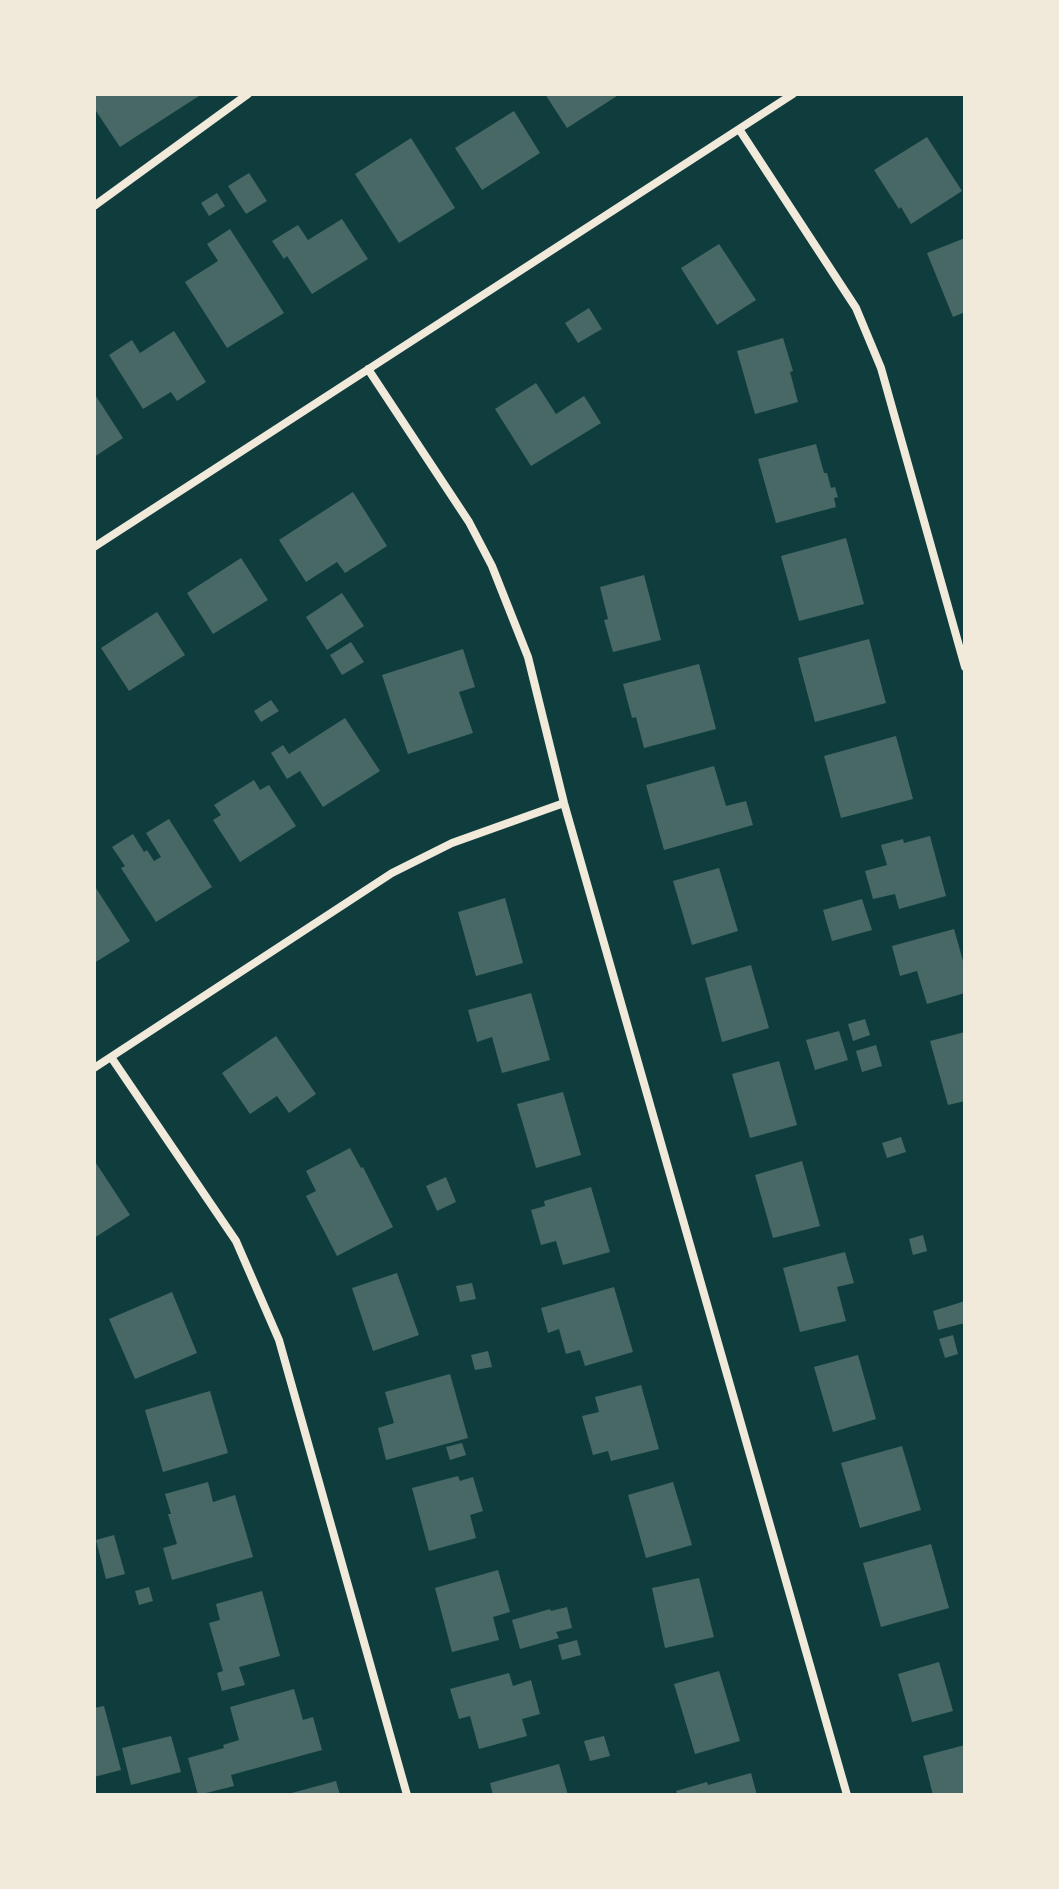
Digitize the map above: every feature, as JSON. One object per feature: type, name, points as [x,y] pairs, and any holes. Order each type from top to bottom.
[{"type":"street","points":[[94,206],[248,94]]},
{"type":"street","points":[[94,547],[793,94]]},
{"type":"street","points":[[739,129],[856,308],[881,368],[965,667]]},
{"type":"street","points":[[368,369],[469,522],[492,566],[528,657],[564,803],[847,1795]]},
{"type":"street","points":[[94,1068],[392,873],[452,843],[564,803]]},
{"type":"street","points":[[111,1057],[236,1241],[279,1340],[407,1795]]},
{"type":"building","points":[[94,94],[202,94],[120,147],[94,108]]},
{"type":"building","points":[[545,94],[620,94],[567,128]]},
{"type":"building","points":[[514,111],[540,153],[482,190],[455,148]]},
{"type":"building","points":[[927,137],[962,191],[911,224],[874,170]]},
{"type":"building","points":[[411,138],[455,208],[399,243],[355,174]]},
{"type":"building","points":[[249,173],[267,201],[246,214],[228,186]]},
{"type":"building","points":[[217,193],[225,206],[209,216],[201,203]]},
{"type":"building","points":[[342,219],[368,259],[312,294],[287,256],[284,259],[272,241],[298,225],[308,240]]},
{"type":"building","points":[[230,229],[284,313],[227,348],[185,282],[218,261],[207,244]]},
{"type":"building","points":[[965,238],[965,312],[953,317],[927,253]]},
{"type":"building","points":[[719,244],[756,300],[717,325],[681,268]]},
{"type":"building","points":[[589,308],[602,329],[578,343],[565,323]]},
{"type":"building","points":[[174,331],[206,382],[177,401],[171,392],[143,409],[109,355],[132,340],[140,353]]},
{"type":"building","points":[[783,338],[798,402],[755,414],[737,351]]},
{"type":"building","points":[[536,383],[556,414],[584,396],[601,423],[531,466],[495,409]]},
{"type":"building","points":[[94,393],[123,438],[94,457]]},
{"type":"building","points":[[816,444],[824,473],[827,473],[831,488],[835,487],[838,497],[834,498],[836,507],[776,523],[758,459]]},
{"type":"building","points":[[353,492],[387,546],[345,573],[337,562],[306,582],[279,540]]},
{"type":"building","points":[[846,538],[864,604],[799,621],[781,556]]},
{"type":"building","points":[[241,558],[268,600],[213,634],[187,593]]},
{"type":"building","points":[[644,575],[661,640],[613,652],[604,620],[608,619],[600,587]]},
{"type":"building","points":[[342,593],[364,626],[327,650],[306,617]]},
{"type":"building","points":[[157,612],[185,655],[129,691],[101,648]]},
{"type":"building","points":[[869,639],[886,703],[815,722],[798,658]]},
{"type":"building","points":[[351,642],[364,662],[342,675],[330,655]]},
{"type":"building","points":[[463,649],[475,687],[459,692],[473,733],[408,754],[382,675]]},
{"type":"building","points":[[699,664],[716,729],[644,748],[623,684]]},
{"type":"building","points":[[271,700],[279,711],[261,722],[254,711]]},
{"type":"building","points":[[345,718],[380,771],[323,807],[300,771],[287,779],[271,753],[283,745],[289,754]]},
{"type":"building","points":[[896,736],[913,799],[841,818],[824,756]]},
{"type":"building","points":[[714,766],[726,806],[746,801],[753,825],[664,850],[646,785]]},
{"type":"building","points":[[254,780],[260,790],[269,785],[296,826],[240,862],[213,820],[221,815],[214,805]]},
{"type":"building","points":[[169,819],[212,887],[156,922],[121,868],[125,866],[112,847],[133,834],[154,861],[161,857],[146,833]]},
{"type":"building","points":[[930,836],[946,896],[899,909],[895,894],[873,899],[865,871],[887,865],[881,845]]},
{"type":"building","points":[[719,868],[738,931],[692,945],[673,881]]},
{"type":"building","points":[[94,885],[130,941],[94,963]]},
{"type":"building","points":[[505,898],[523,963],[476,976],[458,912]]},
{"type":"building","points":[[862,899],[872,930],[832,941],[823,910]]},
{"type":"building","points":[[954,929],[965,968],[965,993],[927,1004],[917,971],[900,976],[892,946]]},
{"type":"building","points":[[751,965],[769,1028],[722,1042],[705,978]]},
{"type":"building","points":[[531,993],[550,1060],[502,1073],[492,1037],[477,1042],[468,1010]]},
{"type":"building","points":[[865,1019],[870,1035],[853,1041],[848,1024]]},
{"type":"building","points":[[839,1031],[848,1060],[815,1070],[806,1040]]},
{"type":"building","points":[[965,1032],[965,1101],[948,1105],[930,1041]]},
{"type":"building","points":[[276,1036],[316,1094],[289,1113],[277,1096],[250,1114],[222,1073]]},
{"type":"building","points":[[876,1045],[882,1066],[862,1072],[856,1051]]},
{"type":"building","points":[[779,1061],[797,1125],[750,1138],[732,1074]]},
{"type":"building","points":[[563,1092],[581,1155],[536,1168],[517,1104]]},
{"type":"building","points":[[901,1137],[906,1152],[887,1158],[882,1143]]},
{"type":"building","points":[[350,1148],[393,1227],[337,1256],[306,1196],[316,1191],[306,1171]]},
{"type":"building","points":[[94,1160],[130,1215],[94,1238]]},
{"type":"building","points":[[802,1161],[820,1226],[773,1238],[755,1175]]},
{"type":"building","points":[[446,1177],[456,1202],[437,1211],[426,1186]]},
{"type":"building","points":[[591,1187],[610,1252],[563,1265],[556,1241],[541,1245],[531,1210],[545,1206],[544,1201]]},
{"type":"building","points":[[923,1235],[927,1251],[913,1255],[909,1239]]},
{"type":"building","points":[[845,1252],[854,1283],[837,1287],[846,1321],[800,1332],[783,1268]]},
{"type":"building","points":[[397,1273],[419,1335],[373,1351],[352,1288]]},
{"type":"building","points":[[472,1283],[476,1299],[460,1302],[456,1286]]},
{"type":"building","points":[[614,1287],[633,1352],[585,1366],[580,1350],[566,1354],[559,1329],[548,1333],[541,1308]]},
{"type":"building","points":[[172,1292],[197,1353],[135,1379],[109,1319]]},
{"type":"building","points":[[965,1301],[965,1323],[938,1330],[933,1311]]},
{"type":"building","points":[[953,1335],[958,1354],[945,1358],[939,1339]]},
{"type":"building","points":[[488,1351],[492,1367],[475,1370],[471,1355]]},
{"type":"building","points":[[858,1355],[876,1419],[833,1432],[814,1367]]},
{"type":"building","points":[[450,1374],[468,1438],[386,1460],[378,1428],[394,1423],[385,1392]]},
{"type":"building","points":[[641,1385],[659,1449],[611,1461],[608,1451],[593,1455],[582,1416],[599,1412],[595,1397]]},
{"type":"building","points":[[210,1391],[228,1453],[163,1472],[145,1410]]},
{"type":"building","points":[[462,1443],[466,1455],[450,1460],[446,1447]]},
{"type":"building","points":[[902,1446],[921,1510],[860,1528],[841,1463]]},
{"type":"building","points":[[458,1476],[460,1481],[473,1477],[483,1511],[470,1515],[476,1538],[429,1551],[412,1488]]},
{"type":"building","points":[[208,1482],[213,1502],[235,1495],[253,1557],[172,1580],[163,1548],[177,1544],[165,1494]]},
{"type":"building","points":[[673,1482],[692,1545],[646,1558],[628,1495]]},
{"type":"building","points":[[114,1535],[125,1574],[106,1579],[96,1540]]},
{"type":"building","points":[[931,1544],[949,1608],[881,1627],[863,1563]]},
{"type":"building","points":[[498,1570],[510,1612],[493,1617],[499,1640],[452,1652],[435,1588]]},
{"type":"building","points":[[699,1578],[714,1637],[665,1648],[652,1588]]},
{"type":"building","points":[[149,1587],[153,1601],[139,1605],[135,1591]]},
{"type":"building","points":[[262,1591],[280,1656],[239,1667],[245,1685],[222,1691],[217,1673],[223,1671],[209,1623],[220,1620],[216,1604]]},
{"type":"building","points":[[567,1607],[572,1628],[556,1632],[559,1638],[520,1649],[512,1620]]},
{"type":"building","points":[[577,1640],[581,1655],[562,1660],[558,1645]]},
{"type":"building","points":[[939,1662],[953,1711],[912,1722],[898,1674]]},
{"type":"building","points":[[719,1671],[740,1741],[695,1754],[674,1684]]},
{"type":"building","points":[[509,1673],[513,1686],[531,1680],[540,1714],[522,1719],[527,1736],[479,1749],[470,1716],[459,1719],[450,1689]]},
{"type":"building","points":[[294,1689],[303,1720],[313,1717],[322,1750],[231,1775],[234,1786],[198,1795],[188,1758],[224,1748],[223,1745],[239,1740],[230,1707]]},
{"type":"building","points":[[104,1706],[121,1770],[94,1777],[94,1708]]},
{"type":"building","points":[[171,1736],[181,1772],[131,1785],[122,1748]]},
{"type":"building","points":[[604,1736],[610,1756],[590,1761],[584,1741]]},
{"type":"building","points":[[965,1745],[965,1795],[933,1795],[923,1756]]},
{"type":"building","points":[[559,1764],[568,1795],[493,1795],[490,1783]]},
{"type":"building","points":[[751,1773],[757,1795],[678,1795],[676,1791],[707,1782],[708,1785]]},
{"type":"building","points":[[336,1781],[340,1795],[288,1795],[288,1794]]}]
